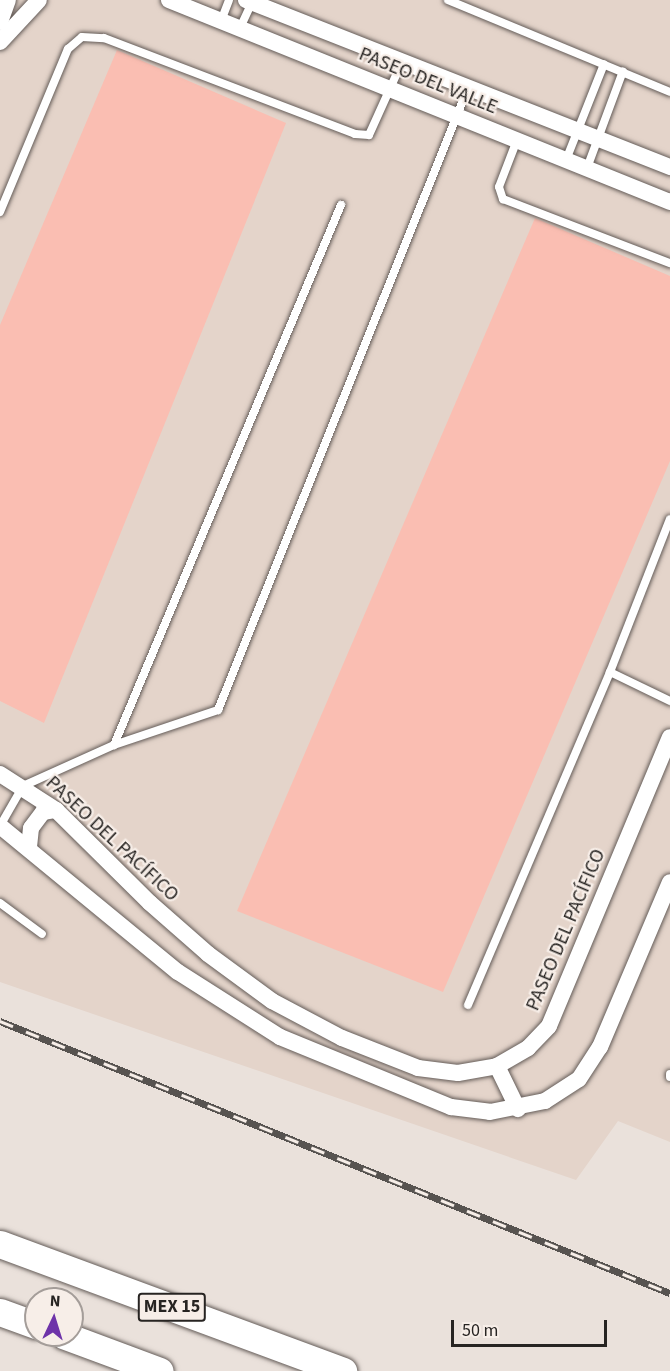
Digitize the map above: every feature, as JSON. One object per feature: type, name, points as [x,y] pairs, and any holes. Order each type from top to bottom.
[{"type":"highway","name":"MEX 15","points":[[0,1244],[344,1371]]},
{"type":"highway","points":[[0,1312],[24,1321]]},
{"type":"highway","points":[[84,1343],[160,1371]]},
{"type":"street","points":[[0,22],[8,0]]},
{"type":"street","points":[[0,42],[39,0]]},
{"type":"street","name":"PASEO DEL VALLE","points":[[169,0],[670,202]]},
{"type":"street","name":"PASEO DEL VALLE","points":[[250,1],[670,167]]},
{"type":"street","name":"PASEO DEL PACÍFICO","points":[[0,774],[23,786],[56,810],[150,903],[208,954],[272,1001],[342,1038],[418,1068],[458,1073],[496,1066],[528,1048],[549,1026],[670,737]]},
{"type":"street","points":[[29,847],[31,828],[43,812],[56,810]]},
{"type":"street","points":[[0,826],[29,847],[178,972],[280,1037],[452,1107],[490,1112],[518,1109],[544,1101],[579,1079],[600,1047],[670,882]]},
{"type":"street","points":[[496,1066],[518,1109]]},
{"type":"lane","points":[[221,21],[229,0]]},
{"type":"lane","points":[[448,0],[670,92]]},
{"type":"lane","points":[[240,28],[250,1]]},
{"type":"lane","points":[[0,212],[68,49],[82,37],[104,38],[355,134],[369,135],[402,62]]},
{"type":"lane","points":[[566,160],[604,64]]},
{"type":"lane","points":[[587,168],[623,71]]},
{"type":"lane","points":[[0,826],[23,786],[114,745],[218,711],[468,88]]},
{"type":"lane","points":[[517,140],[499,187],[503,199],[670,263]]},
{"type":"lane","points":[[114,745],[341,205]]},
{"type":"lane","points":[[468,1005],[610,672],[670,519]]},
{"type":"lane","points":[[610,672],[670,701]]},
{"type":"lane","points":[[0,903],[42,934]]},
{"type":"shaded area","points":[[0,0],[670,0],[670,1142],[618,1121],[576,1180],[0,982]]},
{"type":"building","points":[[117,50],[286,123],[44,723],[0,701],[0,325]]},
{"type":"building","points":[[535,218],[670,276],[670,461],[443,992],[237,911]]},
{"type":"railway","points":[[0,1021],[670,1293]]}]
